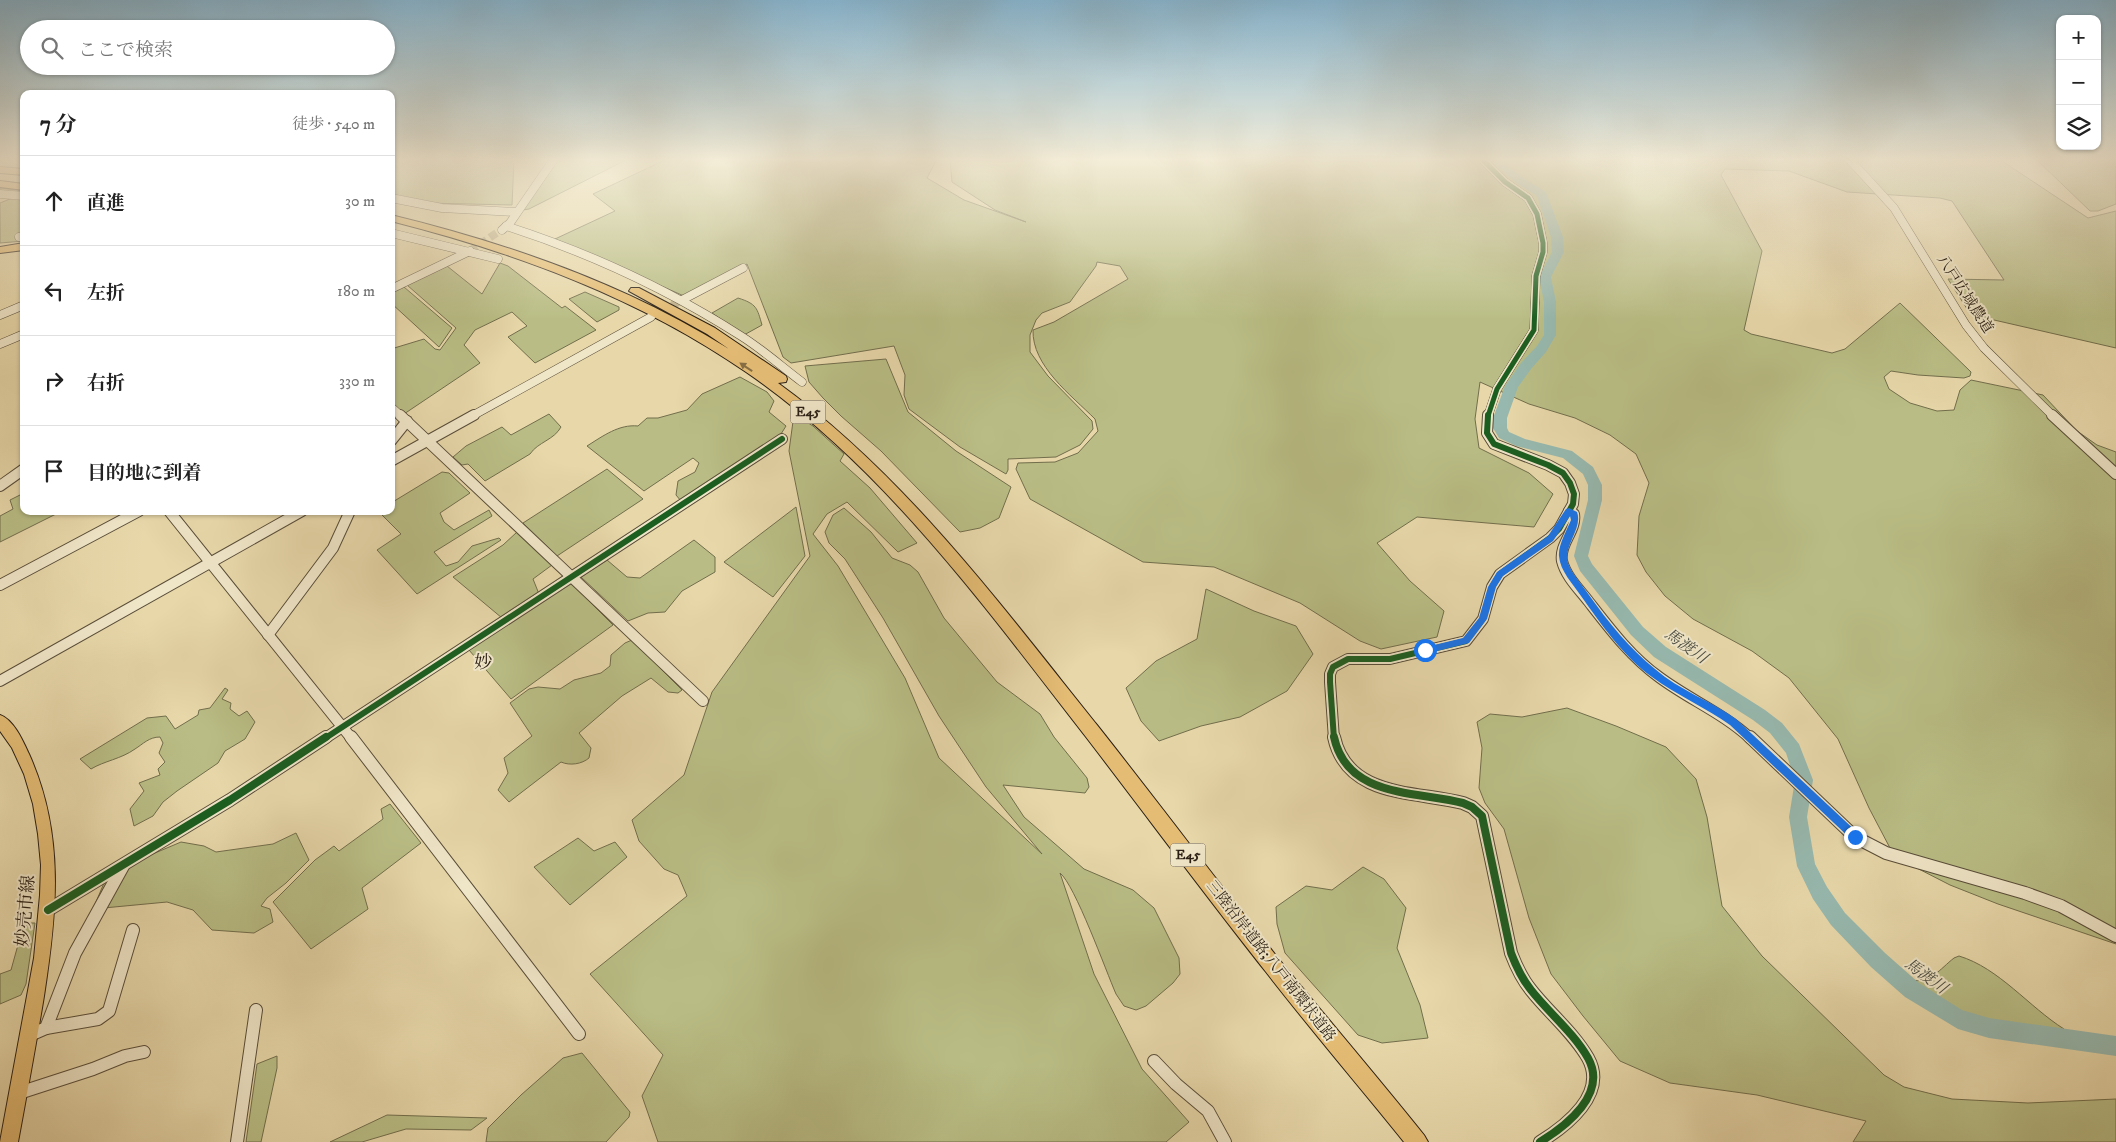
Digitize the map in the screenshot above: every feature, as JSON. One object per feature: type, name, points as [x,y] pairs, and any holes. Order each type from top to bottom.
[{"type":"highway","name":"三陸沿岸道路;八戸南環状道路","points":[[395,213],[482,232],[545,253],[655,300],[711,331],[756,360],[811,402],[865,451],[942,537],[961,566],[1298,998],[1418,1142]]},
{"type":"highway","name":"三陸沿岸道路;八戸南環状道路","points":[[395,219],[488,242],[550,264],[625,296],[692,333],[744,365],[796,402],[859,457],[961,566]]},
{"type":"highway","points":[[395,225],[488,242]]},
{"type":"highway","points":[[0,252],[20,246]]},
{"type":"main road","name":"妙売市線","points":[[0,720],[18,744],[38,796],[50,863],[48,910],[30,1035],[8,1141]]},
{"type":"street","points":[[516,212],[504,228],[549,240],[682,300],[742,338],[802,382]]},
{"type":"street","points":[[1536,212],[1543,243],[1543,252],[1536,276],[1534,330],[1497,389],[1488,412],[1487,433],[1494,444],[1548,465],[1562,473],[1570,483],[1574,494],[1569,511],[1550,538],[1500,574],[1492,587],[1482,619],[1466,641],[1390,659],[1348,659],[1339,663],[1330,674],[1334,742],[1340,758],[1347,768],[1378,786],[1396,792],[1466,803],[1482,816],[1511,953],[1519,972],[1530,989],[1577,1043],[1591,1063],[1592,1077],[1589,1096],[1576,1115],[1562,1129],[1540,1142]]},
{"type":"street","name":"八戸広域農道","points":[[1897,212],[1966,325],[1984,348],[2032,397],[2116,474]]},
{"type":"street","points":[[395,234],[498,259]]},
{"type":"street","points":[[395,287],[470,251]]},
{"type":"street","points":[[682,300],[743,268]]},
{"type":"street","points":[[0,315],[20,307]]},
{"type":"street","points":[[395,460],[651,317]]},
{"type":"street","points":[[0,344],[20,336]]},
{"type":"street","points":[[395,411],[703,701]]},
{"type":"street","points":[[395,436],[406,421]]},
{"type":"street","points":[[48,910],[230,800],[782,440]]},
{"type":"street","points":[[0,486],[20,472]]},
{"type":"street","points":[[1569,511],[1574,514],[1575,520],[1562,554],[1564,565],[1587,599],[1628,650],[1667,683],[1715,709],[1733,722],[1855,837],[1886,853],[2025,893],[2061,906],[2116,936]]},
{"type":"street","points":[[0,585],[131,515]]},
{"type":"street","points":[[172,515],[343,727],[478,899],[579,1034]]},
{"type":"street","points":[[0,681],[295,515]]},
{"type":"street","points":[[268,635],[333,548],[348,515]]},
{"type":"street","points":[[46,1028],[75,953],[124,865]]},
{"type":"street","points":[[30,1035],[46,1028],[98,1019],[109,1011],[132,930]]},
{"type":"street","points":[[238,1142],[256,1010]]},
{"type":"street","points":[[19,1093],[93,1069],[125,1056],[144,1052]]},
{"type":"street","points":[[1154,1061],[1176,1084],[1208,1111],[1225,1142]]},
{"type":"green space","points":[[0,212],[20,212],[20,241],[0,243]]},
{"type":"green space","points":[[612,212],[999,212],[1026,222],[1001,212],[1741,212],[1762,251],[1744,330],[1751,334],[1832,353],[1845,349],[1900,303],[1971,372],[1970,376],[1964,378],[1891,371],[1884,377],[1889,389],[1910,403],[1937,411],[1954,410],[1960,390],[1971,380],[2043,395],[2077,431],[2097,445],[2116,452],[2116,944],[1998,904],[1950,885],[1911,865],[1890,848],[1869,808],[1838,739],[1789,678],[1752,651],[1693,619],[1665,596],[1646,572],[1637,555],[1639,516],[1649,483],[1636,454],[1610,435],[1575,418],[1529,404],[1480,382],[1475,419],[1479,448],[1529,473],[1553,494],[1534,527],[1417,517],[1377,543],[1410,581],[1444,611],[1437,637],[1381,649],[1360,641],[1300,603],[1214,567],[1143,562],[1030,499],[1016,469],[1018,463],[1055,462],[1078,453],[1098,431],[1095,419],[1065,390],[1046,368],[1034,343],[1033,330],[1054,322],[1128,279],[1120,266],[1097,262],[1070,302],[1042,313],[1036,320],[1030,335],[1030,352],[1048,376],[1092,421],[1093,429],[1080,445],[1056,457],[1008,459],[1006,474],[960,447],[909,409],[904,395],[905,375],[894,346],[791,363],[783,357],[747,264],[684,296],[555,239]]},
{"type":"green space","points":[[1959,212],[2079,212],[2088,218],[2116,212],[2116,348],[1981,317],[1969,312],[1948,279],[2004,280]]},
{"type":"green space","points":[[500,263],[508,266],[562,308],[565,306],[596,330],[535,363],[508,337],[527,326],[512,312],[475,330],[464,345],[480,363],[404,414],[395,406],[395,348],[424,339],[435,349],[440,350],[456,328],[407,285],[447,266],[482,294]]},
{"type":"green space","points":[[404,287],[452,328],[439,347],[395,307],[395,291]]},
{"type":"green space","points":[[585,292],[619,307],[619,310],[597,322],[569,299]]},
{"type":"green space","points":[[738,298],[749,302],[755,307],[762,325],[744,335],[712,313]]},
{"type":"green space","points":[[886,359],[908,412],[956,451],[1011,487],[999,518],[980,528],[960,532],[881,451],[823,398],[809,382],[805,366]]},
{"type":"green space","points":[[740,377],[767,392],[774,401],[769,412],[786,426],[781,434],[681,501],[676,495],[678,481],[695,472],[699,463],[693,458],[644,491],[587,446],[618,429],[638,426],[647,418],[658,418],[687,410],[702,394]]},
{"type":"green space","points":[[549,414],[561,427],[558,431],[530,454],[485,481],[468,464],[462,465],[453,457],[466,446],[502,427],[511,435]]},
{"type":"green space","points":[[794,414],[813,426],[844,454],[840,461],[870,488],[917,543],[898,552],[847,502],[827,514],[813,534],[838,566],[905,678],[939,758],[1042,854],[986,787],[939,716],[883,618],[845,559],[829,543],[825,532],[833,515],[844,508],[871,532],[892,558],[910,565],[918,572],[944,618],[997,682],[1040,714],[1054,737],[1087,778],[1089,787],[1085,793],[1003,785],[1024,817],[1084,869],[1133,890],[1154,908],[1179,958],[1180,974],[1173,983],[1146,1006],[1136,1010],[1124,1006],[1116,994],[1082,910],[1060,873],[1094,974],[1142,1069],[1189,1122],[1166,1142],[658,1142],[642,1096],[663,1055],[590,974],[687,896],[678,875],[664,869],[639,841],[632,820],[684,775],[712,692],[810,556],[789,451]]},
{"type":"green space","points":[[607,469],[643,499],[557,556],[523,523]]},
{"type":"green space","points":[[442,472],[449,473],[470,493],[440,513],[444,522],[454,530],[489,510],[492,516],[434,552],[446,566],[458,562],[472,546],[499,538],[501,540],[417,594],[377,550],[401,534],[382,515],[395,515],[395,501]]},
{"type":"green space","points":[[20,495],[20,515],[54,515],[0,542],[0,516],[13,509],[10,500]]},
{"type":"green space","points":[[796,507],[805,556],[773,597],[724,562]]},
{"type":"green space","points":[[517,532],[552,565],[533,579],[539,594],[502,618],[453,577],[503,545]]},
{"type":"green space","points":[[694,540],[715,557],[715,572],[682,591],[665,612],[648,613],[628,621],[581,577],[607,560],[627,577],[640,578]]},
{"type":"green space","points":[[570,582],[613,625],[511,699],[469,650]]},
{"type":"green space","points":[[1206,589],[1254,611],[1296,626],[1313,654],[1287,691],[1240,717],[1201,726],[1159,741],[1141,721],[1126,688],[1156,661],[1197,639]]},
{"type":"green space","points":[[632,640],[682,690],[678,693],[668,692],[651,678],[622,696],[579,733],[591,748],[589,758],[576,764],[561,762],[509,802],[498,790],[508,773],[504,758],[532,736],[510,703],[529,689],[538,687],[560,689],[574,680],[601,673],[610,666],[611,655],[625,643]]},
{"type":"green space","points":[[225,688],[228,690],[222,699],[231,703],[230,709],[239,716],[247,711],[255,722],[245,739],[225,751],[218,763],[163,802],[153,816],[134,826],[130,809],[144,791],[139,783],[160,775],[158,769],[165,762],[159,753],[163,743],[160,737],[149,739],[130,752],[91,769],[80,759],[147,718],[166,716],[175,729],[198,715],[199,710],[210,708]]},
{"type":"green space","points":[[1567,708],[1666,747],[1696,779],[1707,817],[1722,906],[1762,956],[1884,1075],[1904,1087],[1952,1099],[2028,1103],[2116,1099],[2116,1142],[1853,1142],[1866,1121],[1757,1095],[1670,1083],[1620,1061],[1551,974],[1529,918],[1504,829],[1485,803],[1479,788],[1482,748],[1477,722],[1490,714],[1522,717]]},
{"type":"green space","points":[[390,804],[421,843],[362,888],[368,909],[311,949],[273,902],[315,860],[334,846],[339,851],[383,819],[381,809]]},
{"type":"green space","points":[[296,833],[309,860],[286,883],[267,898],[261,906],[270,909],[273,922],[254,933],[212,930],[193,910],[167,902],[93,909],[104,883],[148,856],[181,842],[204,846],[216,852],[273,844]]},
{"type":"green space","points":[[578,838],[594,851],[615,842],[627,857],[570,905],[534,867]]},
{"type":"green space","points":[[1363,867],[1384,879],[1406,908],[1397,948],[1420,1005],[1428,1038],[1382,1043],[1358,1035],[1285,953],[1277,924],[1276,907],[1306,886],[1332,890]]},
{"type":"green space","points":[[28,923],[35,923],[26,984],[21,995],[0,1004],[0,974],[11,970],[21,934]]},
{"type":"green space","points":[[1959,956],[1987,969],[2001,979],[2064,1029],[2063,1034],[1997,1023],[1960,1013],[1913,984],[1911,980],[1918,981],[1929,978]]},
{"type":"green space","points":[[582,1053],[630,1112],[629,1117],[606,1142],[486,1142],[488,1128],[521,1095],[563,1058]]},
{"type":"green space","points":[[277,1056],[277,1068],[261,1142],[246,1142],[257,1064]]},
{"type":"green space","points":[[387,1115],[487,1118],[471,1130],[406,1129],[362,1142],[330,1142]]},
{"type":"waterway","name":"馬渡川","points":[[1548,212],[1557,237],[1558,252],[1545,277],[1550,302],[1550,335],[1542,349],[1526,366],[1512,386],[1500,418],[1500,428],[1504,435],[1521,443],[1567,454],[1588,471],[1595,485],[1595,500],[1581,556],[1585,567],[1637,631],[1660,652],[1759,715],[1776,728],[1793,749],[1804,780],[1798,817],[1806,866],[1820,893],[1838,919],[1878,960],[1912,990],[1958,1019],[1989,1028],[2116,1046]]},
{"type":"tunnel","points":[[470,251],[501,230]]},
{"type":"tunnel","points":[[651,317],[682,300]]},
{"type":"cycle path","points":[[1536,212],[1543,243],[1543,252],[1536,276],[1534,330],[1497,389],[1488,412],[1487,433],[1494,444],[1548,465],[1563,473],[1570,483],[1574,494],[1573,504],[1559,529],[1550,538],[1500,574],[1492,587],[1483,619],[1466,641],[1390,659],[1348,659],[1333,667],[1330,674],[1332,729],[1335,744],[1341,759],[1351,770],[1363,779],[1378,786],[1393,791],[1463,803],[1472,807],[1482,816],[1511,953],[1515,963],[1531,990],[1582,1049],[1591,1065],[1592,1078],[1590,1090],[1579,1111],[1540,1142]]},
{"type":"cycle path","points":[[48,910],[230,800],[782,439]]},
{"type":"district","name":"妙","points":[[483,663]]},
{"type":"route","points":[[1425,650],[1466,641],[1482,619],[1492,587],[1500,574],[1550,538],[1559,528],[1569,511],[1574,514],[1575,520],[1562,554],[1564,565],[1597,613],[1628,650],[1667,683],[1692,695],[1733,722],[1855,837]]}]
